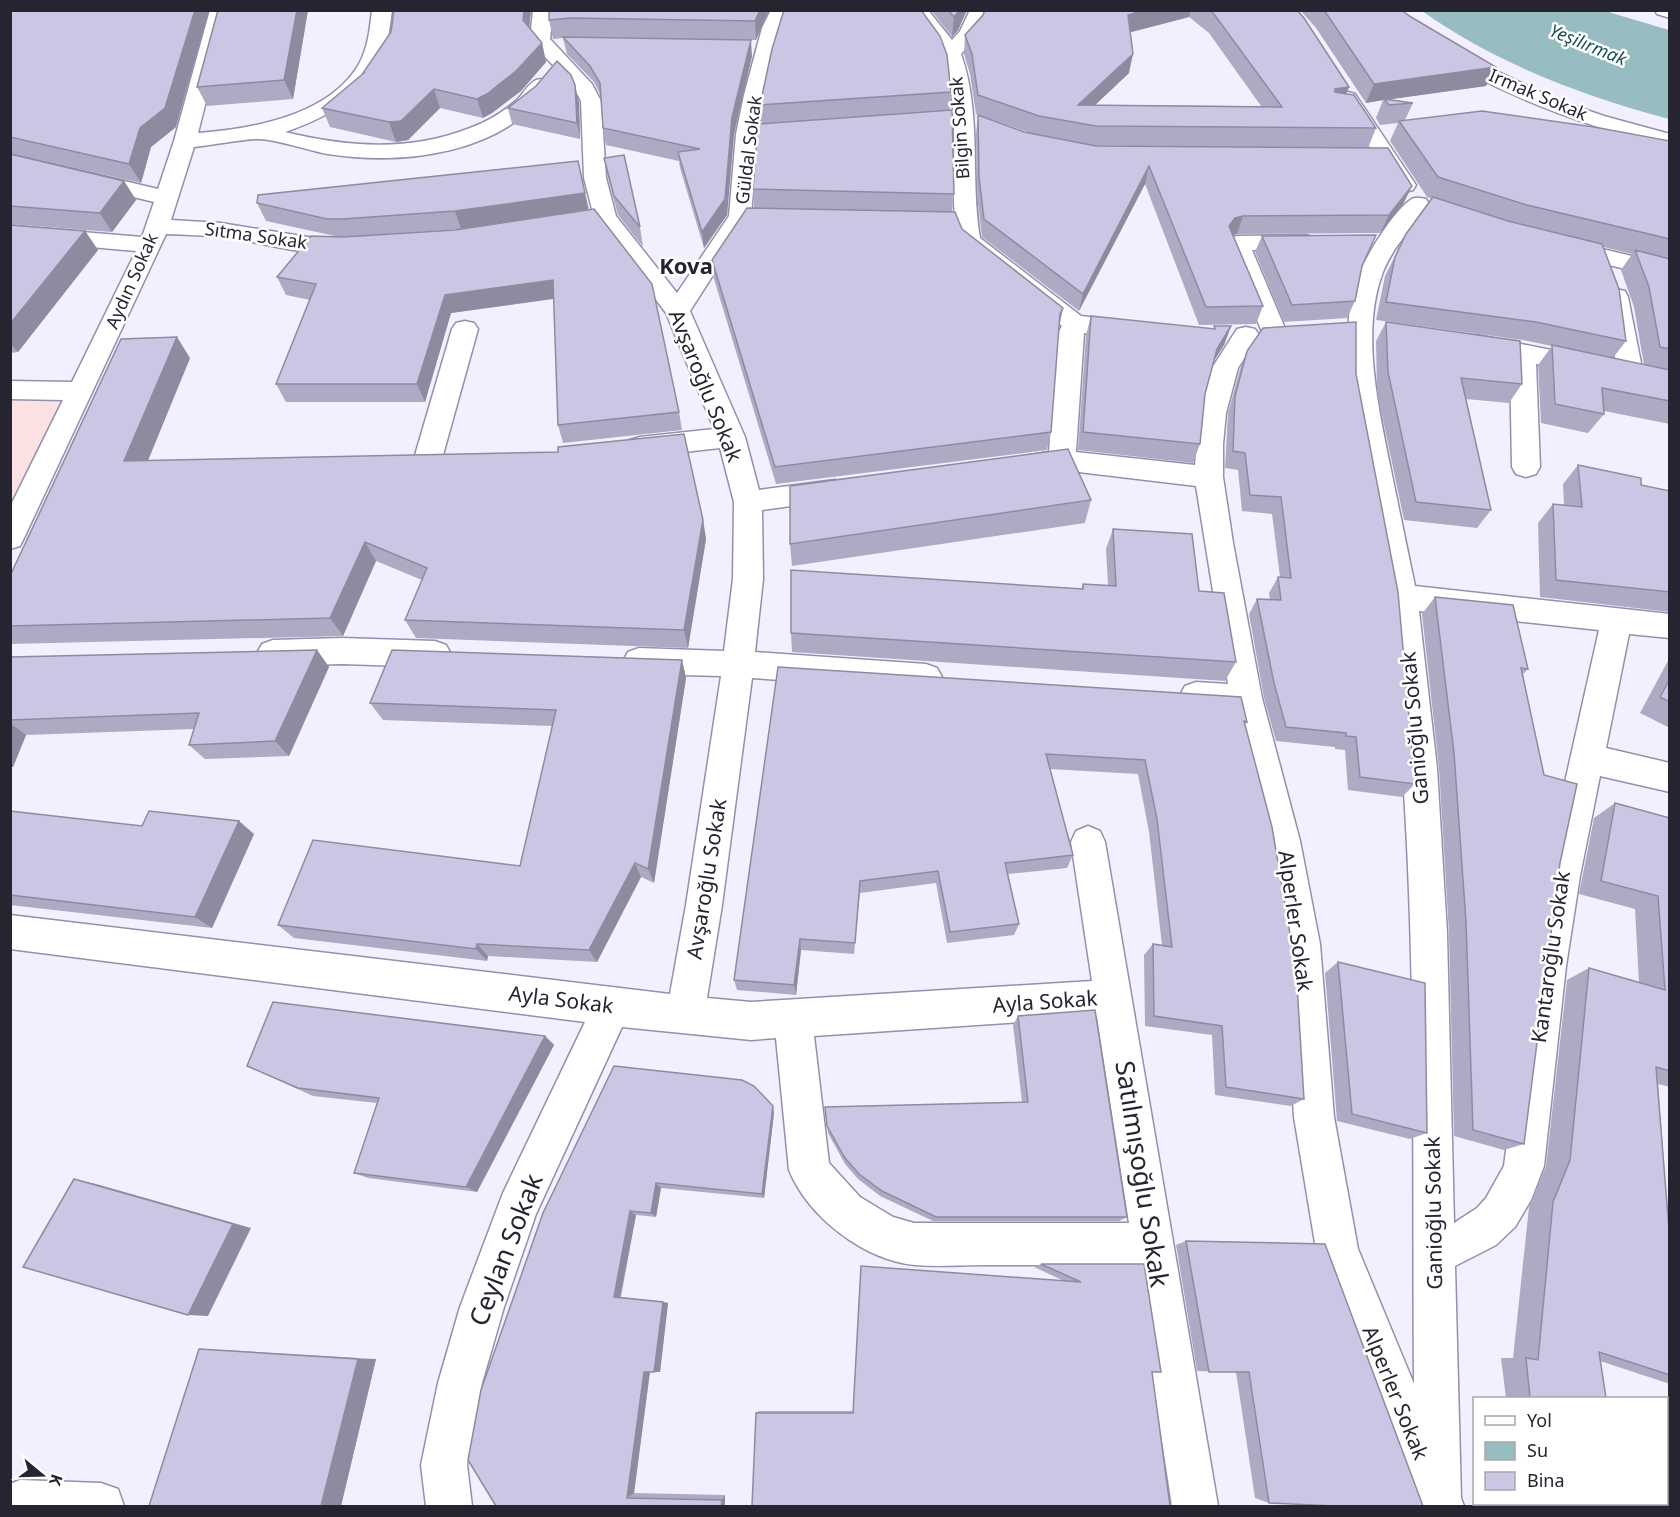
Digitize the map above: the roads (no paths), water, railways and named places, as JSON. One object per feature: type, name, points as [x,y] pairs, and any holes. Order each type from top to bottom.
[{"type":"street","name":"Aydın Sokak","points":[[10,538],[154,235],[185,141],[220,10]]},
{"type":"street","points":[[185,141],[262,133],[294,124],[315,113],[350,89],[367,67],[373,55],[382,10]]},
{"type":"street","points":[[262,133],[362,152],[439,146],[483,132],[504,119],[538,90],[558,52],[540,39],[543,10]]},
{"type":"street","name":"Güldal Sokak","points":[[678,311],[740,216],[747,134],[754,95],[772,28],[781,10]]},
{"type":"street","name":"Bilgin Sokak","points":[[917,10],[951,53],[958,76],[962,119],[953,222],[969,240],[1075,324]]},
{"type":"street","points":[[951,53],[969,33],[980,10]]},
{"type":"street","name":"Irmak Sokak","points":[[1384,10],[1415,34],[1468,64],[1571,112],[1670,141]]},
{"type":"street","points":[[1664,10],[1670,12]]},
{"type":"street","points":[[744,48],[767,48]]},
{"type":"street","name":"Avşaroğlu Sokak","points":[[558,52],[585,88],[591,101],[595,178],[594,219],[678,311],[731,437],[748,502],[748,579],[738,664],[686,1014]]},
{"type":"street","name":"Ganioğlu Sokak","points":[[1339,83],[1387,157],[1427,207],[1376,242],[1372,269],[1364,292],[1362,392],[1403,597],[1420,768],[1428,933],[1440,1503]]},
{"type":"street","points":[[1524,117],[1571,112]]},
{"type":"street","points":[[938,121],[962,119],[985,127]]},
{"type":"street","points":[[747,134],[819,129]]},
{"type":"street","points":[[1371,134],[1395,131]]},
{"type":"street","points":[[1363,157],[1387,157]]},
{"type":"street","points":[[10,160],[167,198]]},
{"type":"street","points":[[740,216],[765,219]]},
{"type":"street","name":"Sıtma Sokak","points":[[10,233],[154,235],[220,230],[314,245],[369,245]]},
{"type":"street","points":[[1539,240],[1670,273]]},
{"type":"street","name":"Alperler Sokak","points":[[1330,242],[1237,243],[1259,334],[1225,368],[1218,391],[1209,444],[1209,477],[1218,543],[1246,698],[1283,841],[1302,944],[1314,1117],[1337,1249],[1440,1503]]},
{"type":"street","points":[[1601,256],[1620,307],[1630,374]]},
{"type":"street","points":[[1062,460],[1071,333],[1075,324],[1157,331]]},
{"type":"street","points":[[427,462],[465,329]]},
{"type":"street","points":[[1454,340],[1523,351],[1670,383]]},
{"type":"street","points":[[1523,351],[1526,467]]},
{"type":"street","points":[[10,390],[81,391]]},
{"type":"street","points":[[614,450],[731,437]]},
{"type":"street","points":[[1004,468],[1062,460],[1209,477]]},
{"type":"street","points":[[748,502],[864,487]]},
{"type":"street","points":[[1403,597],[1670,626]]},
{"type":"street","name":"Kantaroğlu Sokak","points":[[1435,1254],[1472,1237],[1496,1220],[1514,1193],[1524,1166],[1548,966],[1562,876],[1617,620]]},
{"type":"street","points":[[247,653],[342,651],[459,655]]},
{"type":"street","points":[[610,660],[738,664],[951,678]]},
{"type":"street","points":[[1163,693],[1246,698]]},
{"type":"street","points":[[1587,758],[1670,778]]},
{"type":"street","name":"Satılmışoğlu Sokak","points":[[1088,842],[1195,1506]]},
{"type":"street","name":"Ayla Sokak","points":[[10,932],[612,1007],[751,1021],[1114,998]]},
{"type":"street","name":"Ceylan Sokak","points":[[449,1506],[444,1465],[460,1383],[482,1307],[518,1208],[612,1007]]},
{"type":"street","points":[[793,1018],[809,1170],[844,1212],[863,1225],[885,1236],[914,1244],[1153,1244]]},
{"type":"street","points":[[19,1506],[20,1503],[101,1506]]},
{"type":"water","name":"Yeşilırmak","points":[[1422,11],[1605,11],[1669,30],[1669,119],[1604,100],[1541,76],[1479,47]]},
{"type":"district","name":"Kova","points":[[686,266]]}]
